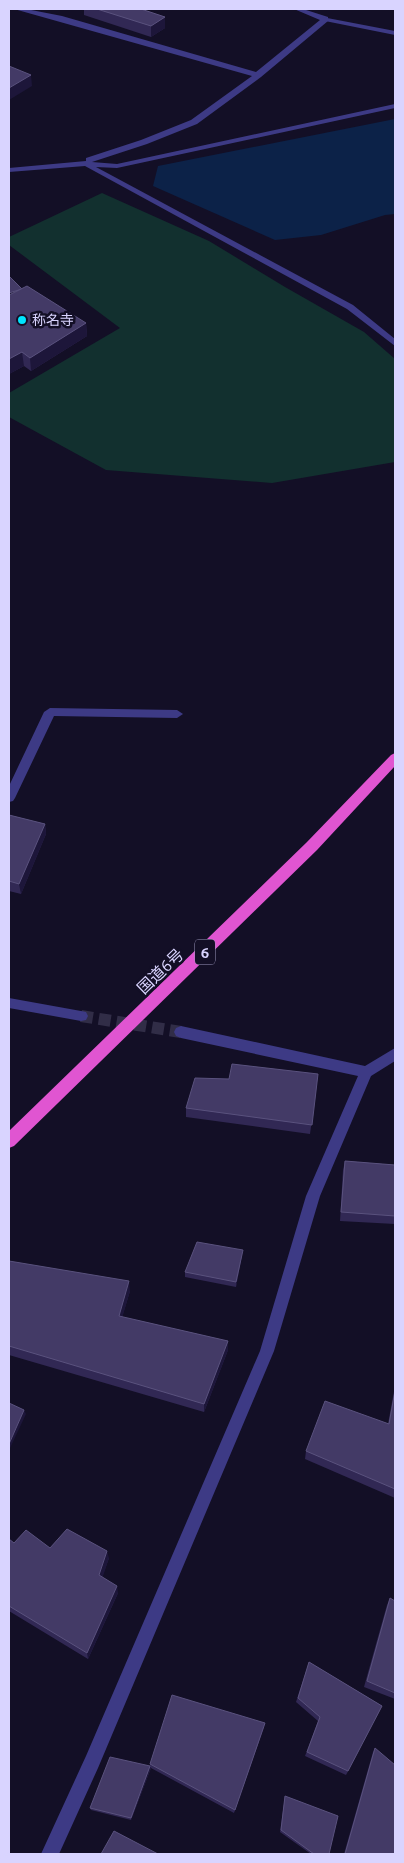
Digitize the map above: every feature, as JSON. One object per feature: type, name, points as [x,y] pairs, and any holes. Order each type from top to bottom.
[{"type":"highway","name":"国道6号","points":[[9,1141],[41,1112],[312,846],[395,758]]},
{"type":"street","points":[[17,9],[59,18],[258,75]]},
{"type":"street","points":[[297,9],[325,19],[395,33]]},
{"type":"street","points":[[316,16],[324,9]]},
{"type":"street","points":[[82,163],[144,142],[194,122],[258,75],[325,19]]},
{"type":"street","points":[[9,170],[82,163],[117,166],[395,106]]},
{"type":"street","points":[[82,163],[350,307],[395,343]]},
{"type":"street","points":[[9,798],[50,712],[177,714]]},
{"type":"street","points":[[9,1002],[81,1016]]},
{"type":"street","points":[[181,1032],[366,1072]]},
{"type":"street","points":[[50,1854],[92,1762],[267,1351],[313,1196],[366,1072],[395,1054]]},
{"type":"green space","points":[[102,193],[209,241],[364,332],[395,359],[395,462],[272,483],[106,470],[9,417],[9,393],[120,328],[9,245],[9,237]]},
{"type":"water","points":[[395,119],[395,214],[385,215],[321,235],[275,240],[153,186],[158,166]]},
{"type":"building","points":[[97,9],[141,9],[165,17],[151,26]]},
{"type":"building","points":[[9,66],[31,75],[9,88]]},
{"type":"building","points":[[9,276],[22,289],[9,293]]},
{"type":"building","points":[[27,286],[86,323],[30,358],[22,352],[9,359],[9,295]]},
{"type":"building","points":[[9,815],[45,824],[19,884],[9,881]]},
{"type":"building","points":[[232,1064],[318,1074],[312,1125],[186,1108],[195,1078],[229,1079]]},
{"type":"building","points":[[345,1161],[395,1165],[395,1216],[341,1212]]},
{"type":"building","points":[[197,1242],[243,1250],[236,1282],[185,1272]]},
{"type":"building","points":[[9,1261],[129,1281],[119,1316],[228,1341],[204,1404],[9,1346]]},
{"type":"building","points":[[395,1391],[395,1489],[306,1451],[325,1401],[389,1424]]},
{"type":"building","points":[[9,1403],[24,1410],[9,1444]]},
{"type":"building","points":[[67,1529],[107,1551],[99,1575],[117,1586],[87,1653],[9,1606],[9,1539],[14,1543],[26,1530],[50,1548]]},
{"type":"building","points":[[390,1598],[395,1601],[395,1693],[367,1681]]},
{"type":"building","points":[[309,1662],[382,1706],[348,1771],[307,1752],[320,1717],[298,1698]]},
{"type":"building","points":[[172,1695],[265,1723],[235,1810],[150,1764]]},
{"type":"building","points":[[375,1748],[395,1765],[395,1854],[345,1854]]},
{"type":"building","points":[[110,1757],[150,1766],[131,1818],[90,1808]]},
{"type":"building","points":[[285,1796],[338,1816],[329,1854],[314,1854],[281,1830]]},
{"type":"building","points":[[114,1831],[158,1854],[101,1854]]},
{"type":"tunnel","points":[[81,1016],[181,1032]]},
{"type":"place","name":"称名寺","points":[[22,320]]}]
